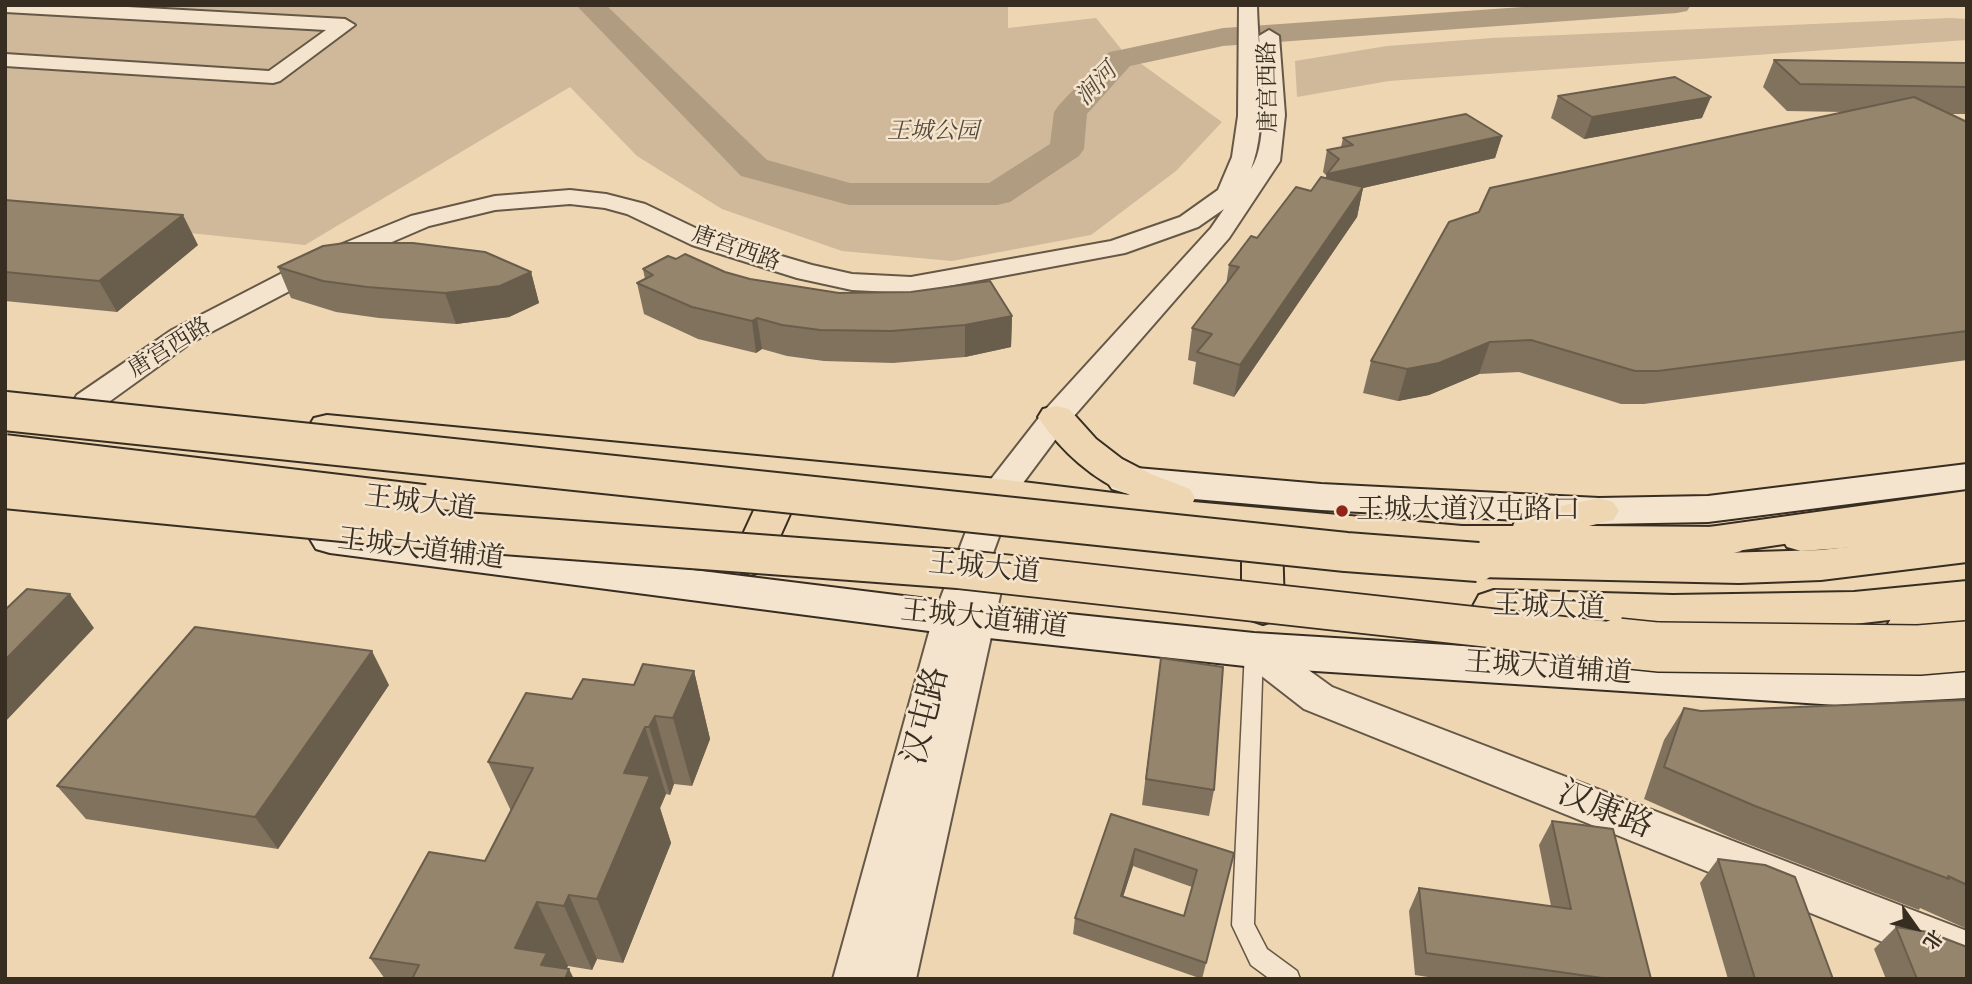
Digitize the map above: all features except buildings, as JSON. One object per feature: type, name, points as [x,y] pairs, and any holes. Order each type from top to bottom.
[{"type":"main road","points":[[5,393],[998,492],[1262,523],[1462,540],[1695,542],[1967,525]]},
{"type":"main road","name":"唐宫西路","points":[[5,453],[88,402]]},
{"type":"main road","name":"唐宫西路","points":[[5,474],[88,402]]},
{"type":"main road","name":"王城大道","points":[[5,411],[1346,552],[1478,562],[1739,568],[1821,565],[1967,548]]},
{"type":"main road","points":[[1056,417],[1080,447],[1125,480],[1195,505],[1262,523]]},
{"type":"main road","name":"王城大道","points":[[5,453],[967,595],[1632,610],[1854,608],[1967,596]]},
{"type":"main road","points":[[751,560],[790,472]]},
{"type":"main road","points":[[5,474],[751,560],[967,595],[1262,608],[1653,633],[1918,629],[1967,621]]},
{"type":"main road","points":[[1125,480],[1321,497],[1599,511],[1708,509],[1967,476]]},
{"type":"main road","points":[[5,488],[384,526],[967,595],[1658,647],[1919,650],[1967,646]]},
{"type":"main road","name":"王城大道辅道","points":[[5,500],[967,595],[1254,650],[1837,687],[1967,680]]},
{"type":"main road","points":[[74,506],[239,502]]},
{"type":"main road","points":[[1695,542],[1967,504]]},
{"type":"main road","points":[[1462,540],[1599,511]]},
{"type":"main road","points":[[1262,523],[1262,608]]},
{"type":"street","name":"唐宫西路","points":[[998,492],[1056,417],[1229,220],[1268,161],[1248,5]]},
{"type":"street","name":"唐宫西路","points":[[88,402],[182,336],[334,257],[421,221],[495,203],[570,197],[606,201],[636,209],[701,240],[806,272],[852,282],[911,285],[1116,248],[1189,222],[1229,194],[1262,115],[1266,5]]},
{"type":"street","points":[[5,6],[345,25],[273,77],[5,60]]},
{"type":"street","name":"汉屯路","points":[[858,979],[998,492]]},
{"type":"street","name":"汉屯路","points":[[892,979],[946,757],[967,595]]},
{"type":"street","name":"汉康路","points":[[1254,650],[1318,698],[1967,954]]},
{"type":"lane","points":[[1254,650],[1243,925],[1259,957],[1289,979]]},
{"type":"green space","name":"王城公园","points":[[5,5],[1008,5],[1008,28],[1096,18],[1122,50],[1222,122],[1176,171],[1091,235],[952,261],[842,251],[722,209],[637,156],[570,87],[305,245],[45,218],[5,219]]},
{"type":"green space","points":[[1967,19],[1967,40],[1389,81],[1297,97],[1295,61],[1387,46],[1492,38]]},
{"type":"waterway","name":"涧河","points":[[590,5],[754,168],[849,194],[997,194],[1067,149],[1071,112],[1120,59],[1223,37],[1677,5]]},
{"type":"place","name":"王城大道汉屯路口","points":[[1342,511]]}]
